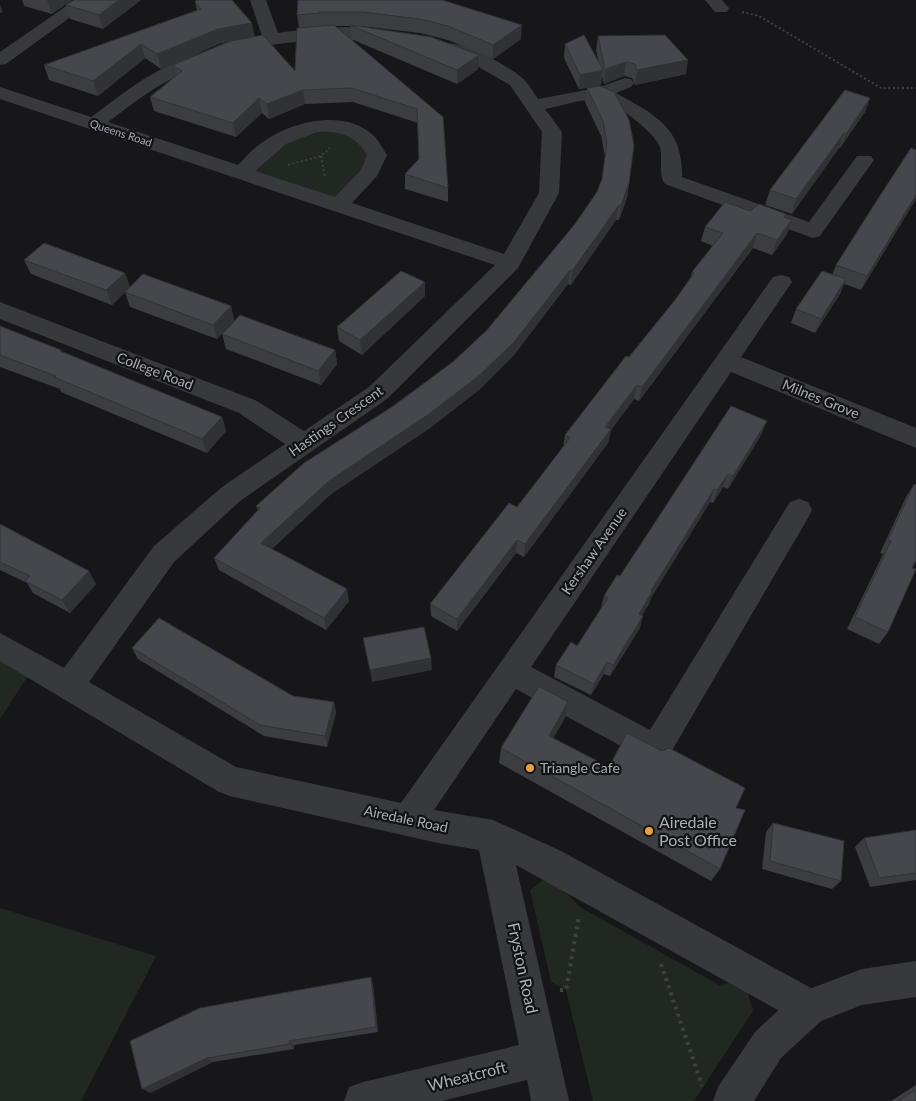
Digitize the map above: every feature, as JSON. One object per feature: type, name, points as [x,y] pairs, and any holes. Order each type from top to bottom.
[{"type":"street","points":[[0,60],[86,0]]},
{"type":"street","points":[[258,0],[272,39]]},
{"type":"street","name":"Hastings Crescent","points":[[69,685],[164,554],[231,494],[378,393],[510,263],[548,193],[552,132],[516,81],[476,58],[417,40],[352,32],[312,32],[228,49],[159,78],[93,124]]},
{"type":"street","points":[[534,105],[602,93],[625,83]]},
{"type":"street","name":"Queens Road","points":[[0,93],[510,263]]},
{"type":"street","points":[[602,93],[650,121],[668,139],[674,161],[672,180],[813,230],[864,160]]},
{"type":"street","points":[[246,175],[268,146],[293,132],[316,127],[343,128],[365,138],[377,155],[370,172],[338,206]]},
{"type":"street","name":"Kershaw Avenue","points":[[408,820],[725,360],[781,282]]},
{"type":"street","name":"College Road","points":[[0,310],[248,407],[304,444]]},
{"type":"street","name":"Milnes Grove","points":[[725,360],[916,438]]},
{"type":"street","points":[[511,671],[656,750],[799,510]]},
{"type":"street","name":"Airedale Road","points":[[0,646],[69,685],[230,782],[493,836],[586,883],[809,1007]]},
{"type":"street","name":"Fryston Road","points":[[493,836],[528,990],[550,1101]]},
{"type":"street","points":[[718,1096],[768,1045],[809,1007],[862,987],[916,979]]},
{"type":"street","name":"Wheatcroft","points":[[363,1101],[542,1058]]},
{"type":"path","points":[[717,4],[759,16],[881,88],[916,88]]},
{"type":"path","points":[[246,175],[321,156],[349,131]]},
{"type":"path","points":[[528,990],[566,990],[586,883]]},
{"type":"path","points":[[660,962],[718,1096]]},
{"type":"shaded area","points":[[343,128],[377,155],[338,206],[241,173],[293,132]]},
{"type":"shaded area","points":[[0,646],[35,665],[0,719]]},
{"type":"shaded area","points":[[549,875],[580,907],[719,985],[744,980],[753,1011],[694,1101],[593,1101],[566,990],[551,982],[530,890]]},
{"type":"shaded area","points":[[0,908],[156,956],[81,1101],[0,1101]]},
{"type":"building","points":[[74,0],[119,0],[99,15],[66,5]]},
{"type":"building","points":[[196,0],[232,0],[252,23],[218,29],[157,54],[141,44],[93,81],[44,65],[201,9],[195,2]]},
{"type":"building","points":[[298,0],[442,0],[522,25],[493,45],[448,26],[420,19],[362,12],[319,12],[297,15]]},
{"type":"building","points":[[334,25],[443,117],[448,188],[405,174],[419,159],[417,109],[352,88],[303,90],[267,104],[259,98],[233,123],[150,97],[182,71],[173,65],[231,41],[263,35],[295,71],[297,28]]},
{"type":"building","points":[[350,25],[431,37],[479,55],[457,70]]},
{"type":"building","points":[[584,35],[603,70],[580,75],[565,44]]},
{"type":"building","points":[[665,35],[688,60],[637,70],[635,64],[626,62],[605,69],[598,36]]},
{"type":"building","points":[[600,86],[614,92],[629,120],[634,145],[629,183],[621,205],[619,205],[572,271],[570,270],[515,341],[480,375],[429,414],[329,481],[261,543],[347,589],[324,618],[214,558],[260,508],[256,506],[304,463],[395,405],[454,361],[487,330],[575,224],[597,192],[602,179],[607,143],[603,121],[587,88]]},
{"type":"building","points":[[845,90],[870,98],[846,134],[844,133],[796,199],[770,190]]},
{"type":"building","points":[[911,148],[916,150],[916,195],[867,276],[836,265],[872,208]]},
{"type":"building","points":[[725,202],[750,211],[759,204],[786,214],[784,217],[792,220],[777,240],[757,233],[642,387],[637,385],[605,427],[611,429],[525,544],[517,540],[457,619],[430,604],[509,503],[517,507],[570,438],[565,435],[626,356],[629,357],[675,300],[694,273],[692,272],[723,233],[705,227]]},
{"type":"building","points":[[44,243],[125,273],[106,290],[24,260]]},
{"type":"building","points":[[401,271],[425,282],[360,340],[337,327]]},
{"type":"building","points":[[822,271],[846,279],[821,319],[796,309]]},
{"type":"building","points":[[143,274],[231,306],[213,325],[125,292]]},
{"type":"building","points":[[240,315],[335,350],[318,371],[222,334]]},
{"type":"building","points":[[0,326],[222,417],[202,439],[54,377],[56,376],[0,355]]},
{"type":"building","points":[[731,406],[767,421],[733,476],[728,474],[717,490],[714,489],[651,591],[639,614],[643,616],[613,665],[607,662],[594,684],[556,665],[571,642],[577,646],[608,598],[604,596],[617,575],[620,576]]},
{"type":"building","points":[[914,484],[916,485],[916,560],[912,568],[916,569],[888,632],[855,617],[891,541],[888,540]]},
{"type":"building","points":[[0,524],[89,571],[62,600],[25,581],[30,576],[0,562]]},
{"type":"building","points":[[159,618],[293,696],[334,702],[325,736],[260,725],[132,648]]},
{"type":"building","points":[[424,627],[431,658],[370,670],[363,638]]},
{"type":"building","points":[[539,686],[568,702],[549,736],[609,767],[627,733],[662,751],[669,748],[745,788],[736,808],[745,810],[720,869],[501,748]]},
{"type":"building","points":[[773,823],[844,841],[841,881],[770,861]]},
{"type":"building","points":[[916,830],[916,873],[879,878],[864,838]]},
{"type":"building","points":[[371,977],[376,1027],[289,1041],[290,1044],[207,1058],[142,1089],[130,1041],[200,1008]]},
{"type":"building","points":[[916,1090],[916,1101],[898,1101]]},
{"type":"place","name":"Triangle Cafe","points":[[530,768]]},
{"type":"place","name":"Airedale Post Office","points":[[649,831]]}]
